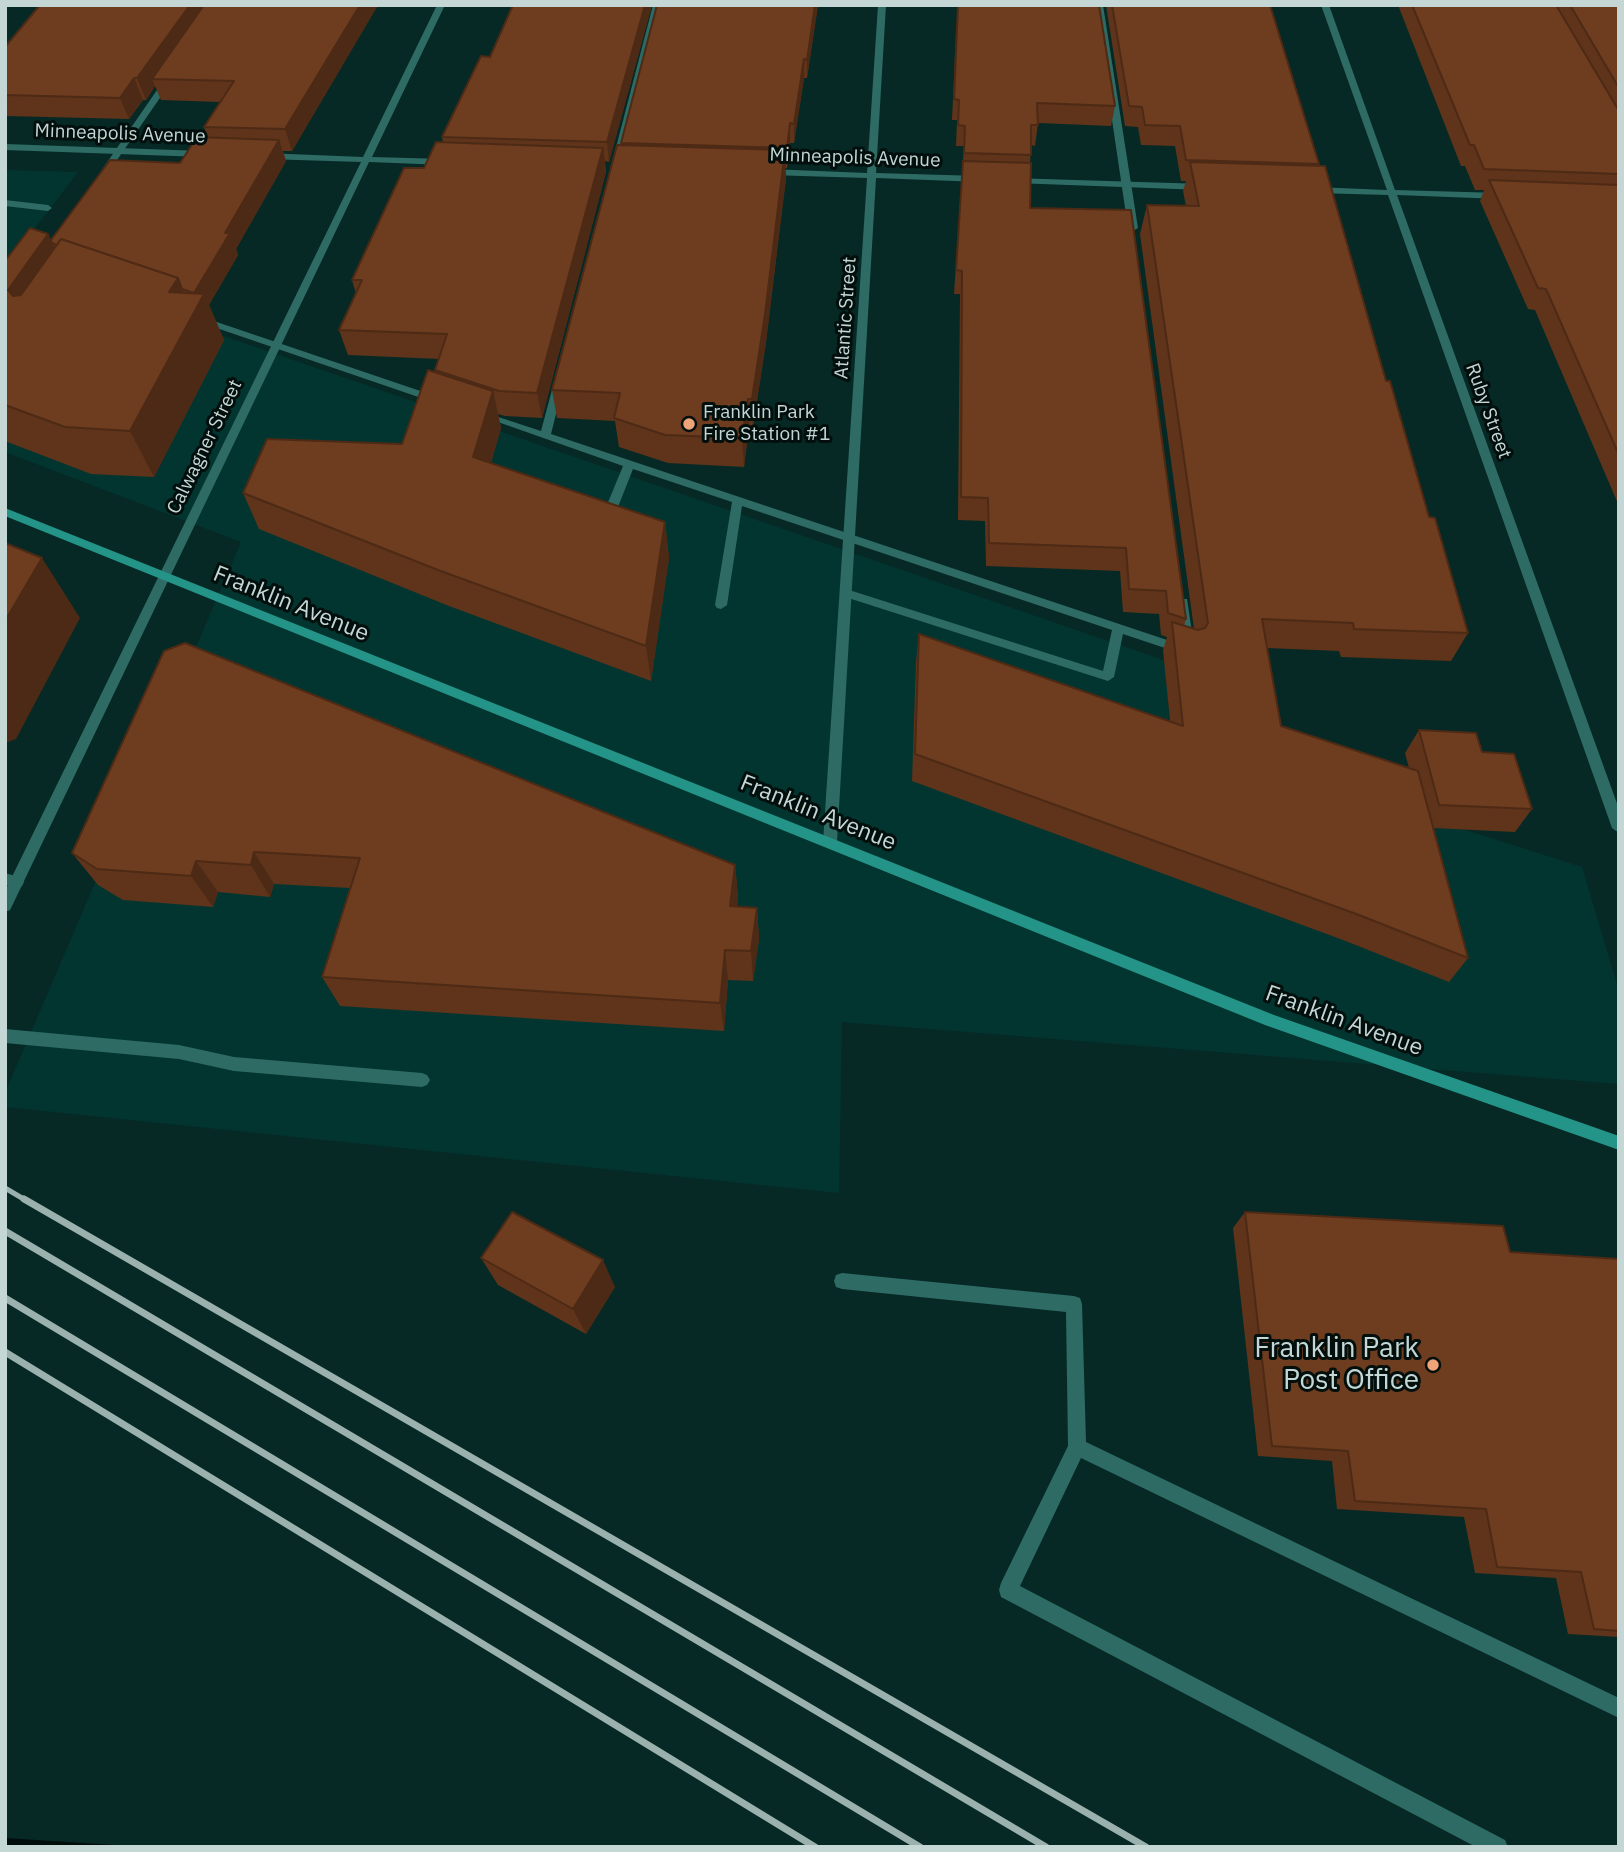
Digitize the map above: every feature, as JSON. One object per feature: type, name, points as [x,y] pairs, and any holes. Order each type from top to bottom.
[{"type":"main road","name":"Franklin Avenue","points":[[5,512],[1270,1020],[1619,1143]]},
{"type":"street","name":"Calwagner Street","points":[[5,906],[11,880],[163,577],[441,5]]},
{"type":"street","points":[[615,167],[657,5]]},
{"type":"street","name":"Atlantic Street","points":[[830,842],[882,5]]},
{"type":"street","points":[[1099,5],[1135,239]]},
{"type":"street","name":"Ruby Street","points":[[1325,5],[1619,828]]},
{"type":"street","points":[[96,185],[173,73]]},
{"type":"street","name":"Minneapolis Avenue","points":[[5,147],[215,155]]},
{"type":"street","points":[[256,156],[463,162]]},
{"type":"street","points":[[601,167],[628,168]]},
{"type":"street","name":"Minneapolis Avenue","points":[[764,172],[993,180]]},
{"type":"street","points":[[1006,180],[1211,187]]},
{"type":"street","points":[[1308,190],[1512,197]]},
{"type":"street","points":[[5,203],[48,208]]},
{"type":"street","points":[[185,314],[455,405]]},
{"type":"street","points":[[545,435],[559,382]]},
{"type":"street","points":[[468,410],[1189,652],[1182,597]]},
{"type":"street","points":[[608,517],[630,463]]},
{"type":"street","points":[[721,605],[738,499]]},
{"type":"street","points":[[846,593],[1108,677],[1118,628]]},
{"type":"street","points":[[5,1036],[179,1052],[234,1064],[422,1080]]},
{"type":"street","points":[[842,1280],[1074,1304],[1077,1447],[1007,1590],[1497,1847]]},
{"type":"street","points":[[1077,1447],[1619,1708]]},
{"type":"shaded area","points":[[5,170],[78,172],[9,262],[1166,661],[1170,736],[1582,867],[1619,991],[1619,1084],[842,1022],[839,1193],[5,1107],[5,1093],[241,542],[5,452]]},
{"type":"shaded area","points":[[5,1838],[146,1847],[5,1847]]},
{"type":"building","points":[[40,5],[190,5],[120,98],[5,95],[5,47]]},
{"type":"building","points":[[204,5],[360,5],[285,129],[204,127],[234,81],[152,79]]},
{"type":"building","points":[[513,5],[645,5],[607,142],[442,137],[481,56],[490,57]]},
{"type":"building","points":[[657,5],[815,5],[807,60],[804,59],[794,124],[790,123],[787,148],[621,143]]},
{"type":"building","points":[[958,5],[1099,5],[1115,106],[1037,103],[1038,125],[1031,125],[1031,155],[964,153],[965,126],[958,125],[959,100],[954,99]]},
{"type":"building","points":[[1112,5],[1270,5],[1319,164],[1186,160],[1180,126],[1145,125],[1142,107],[1129,106]]},
{"type":"building","points":[[1412,5],[1556,5],[1619,111],[1619,174],[1484,169],[1474,145],[1470,145]]},
{"type":"building","points":[[1570,5],[1619,5],[1619,88]]},
{"type":"building","points":[[197,137],[279,140],[225,233],[230,233],[194,293],[182,289],[178,278],[61,239],[57,245],[52,243],[51,240],[110,160],[180,163]]},
{"type":"building","points":[[436,142],[603,148],[537,393],[499,391],[435,370],[447,334],[339,330],[362,280],[352,280],[404,168],[424,168]]},
{"type":"building","points":[[617,145],[785,150],[765,314],[752,399],[748,399],[742,438],[665,435],[614,418],[620,393],[552,390]]},
{"type":"building","points":[[963,161],[1031,163],[1030,208],[1131,210],[1186,619],[1168,613],[1166,591],[1129,589],[1126,548],[989,543],[988,498],[961,497],[962,271],[956,270]]},
{"type":"building","points":[[1190,162],[1325,166],[1386,381],[1390,381],[1429,517],[1435,518],[1468,633],[1354,629],[1353,623],[1262,619],[1281,726],[1418,771],[1468,958],[1359,915],[915,754],[919,634],[1183,726],[1172,622],[1198,630],[1205,628],[1208,623],[1147,205],[1199,206]]},
{"type":"building","points":[[1489,180],[1619,185],[1619,455],[1546,289],[1538,288]]},
{"type":"building","points":[[30,228],[48,234],[8,290],[13,296],[21,295],[61,239],[178,278],[169,292],[204,294],[130,431],[65,427],[5,405],[5,261]]},
{"type":"building","points":[[428,370],[493,391],[473,457],[665,522],[646,646],[438,570],[243,493],[267,439],[402,444]]},
{"type":"building","points":[[5,543],[42,558],[5,621]]},
{"type":"building","points":[[185,643],[735,865],[730,906],[757,908],[751,951],[725,950],[720,1003],[322,977],[360,858],[254,852],[251,865],[196,861],[191,876],[97,869],[72,853],[164,651]]},
{"type":"building","points":[[1419,730],[1476,733],[1482,752],[1514,754],[1532,809],[1439,805]]},
{"type":"building","points":[[512,1212],[603,1260],[573,1309],[481,1258]]},
{"type":"building","name":"Franklin Park Post Office","points":[[1245,1212],[1503,1226],[1510,1252],[1619,1259],[1619,1631],[1594,1629],[1581,1572],[1497,1567],[1486,1509],[1355,1501],[1348,1451],[1272,1446]]},
{"type":"railway","points":[[5,1188],[27,1201]]},
{"type":"railway","points":[[24,1199],[1146,1847]]},
{"type":"railway","points":[[5,1231],[1046,1847]]},
{"type":"railway","points":[[5,1298],[920,1847]]},
{"type":"railway","points":[[5,1352],[815,1847]]},
{"type":"place","name":"Franklin Park Fire Station #1","points":[[689,424]]},
{"type":"place","name":"Franklin Park Post Office","points":[[1433,1365]]}]
